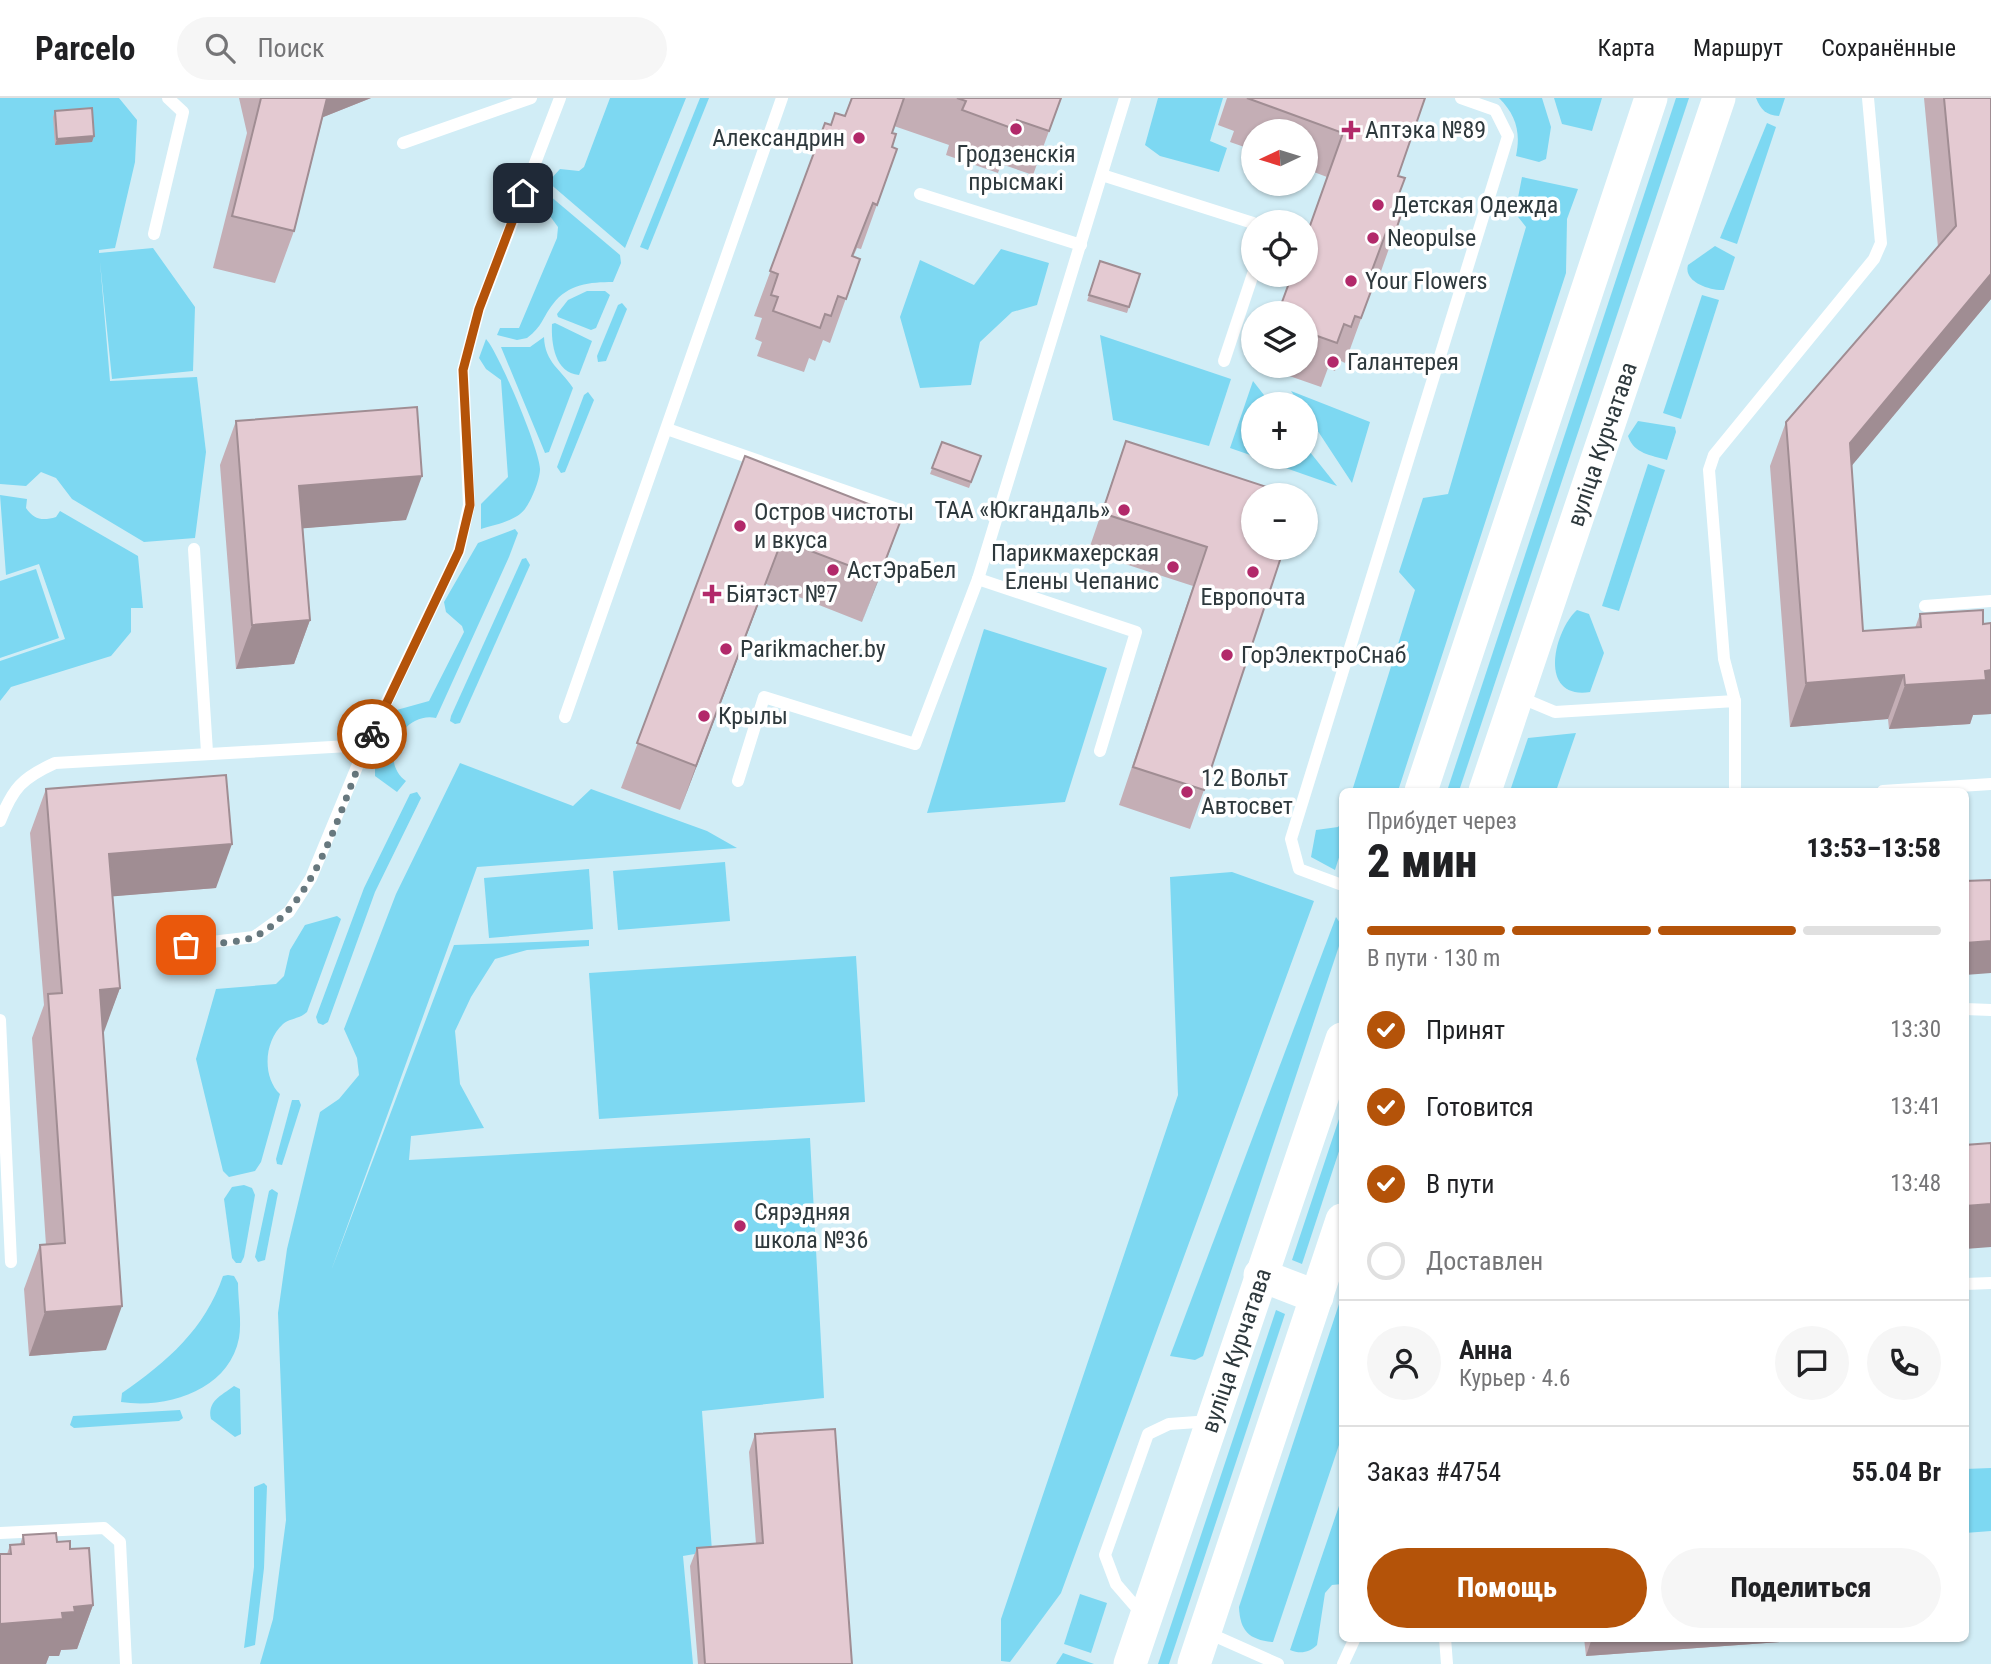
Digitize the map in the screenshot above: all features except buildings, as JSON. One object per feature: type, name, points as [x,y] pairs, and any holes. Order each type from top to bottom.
[{"type":"main road","points":[[1423,788],[1651,98]]},
{"type":"main road","name":"вуліца Курчатава","points":[[1486,788],[1718,98]]},
{"type":"main road","name":"вуліца Курчатава","points":[[1130,1664],[1339,1048]]},
{"type":"main road","points":[[1194,1664],[1339,1229]]},
{"type":"main road","points":[[1260,1275],[1317,1297]]},
{"type":"lane","points":[[155,234],[183,112],[168,98]]},
{"type":"lane","points":[[403,143],[531,98]]},
{"type":"lane","points":[[186,945],[254,937],[289,912],[311,878],[366,745],[459,551],[470,505],[463,370],[479,309],[560,98]]},
{"type":"lane","points":[[565,717],[782,98]]},
{"type":"lane","points":[[738,781],[764,696],[915,744],[978,579],[1125,98]]},
{"type":"lane","points":[[1339,884],[1299,869],[1291,839],[1508,135],[1495,110],[1461,98]]},
{"type":"lane","points":[[1735,788],[1735,701],[1724,659],[1709,470],[1714,455],[1874,259],[1881,243],[1868,98]]},
{"type":"lane","points":[[1102,175],[1241,219]]},
{"type":"lane","points":[[920,194],[1081,245]]},
{"type":"lane","points":[[1224,361],[1249,287]]},
{"type":"lane","points":[[667,429],[900,510]]},
{"type":"lane","points":[[194,550],[208,752]]},
{"type":"lane","points":[[978,579],[1136,632],[1100,751]]},
{"type":"lane","points":[[1925,606],[1991,601]]},
{"type":"lane","points":[[1517,696],[1555,712],[1735,701]]},
{"type":"lane","points":[[0,821],[12,793],[32,774],[55,763],[208,752],[366,745]]},
{"type":"lane","points":[[1929,788],[1991,784]]},
{"type":"lane","points":[[1969,1009],[1991,1010]]},
{"type":"lane","points":[[0,1020],[11,1262]]},
{"type":"lane","points":[[1969,1284],[1991,1283]]},
{"type":"lane","points":[[1145,1618],[1116,1584],[1105,1555],[1148,1434],[1169,1424],[1212,1421]]},
{"type":"lane","points":[[0,1533],[104,1528],[120,1542],[126,1664]]},
{"type":"lane","points":[[1205,1632],[1278,1664]]},
{"type":"lane","points":[[1343,1664],[1353,1642]]},
{"type":"lane","points":[[1445,1642],[1447,1664]]},
{"type":"shaded area","points":[[0,98],[119,98],[137,120],[135,162],[115,248],[99,250],[99,253],[153,248],[195,307],[193,371],[112,379],[100,262],[110,381],[197,377],[206,452],[195,538],[144,542],[72,499],[56,478],[41,472],[26,486],[0,484]]},
{"type":"shaded area","points":[[610,98],[686,98],[625,248],[548,182],[560,169],[579,171],[584,167]]},
{"type":"shaded area","points":[[700,98],[709,98],[648,250],[640,247]]},
{"type":"shaded area","points":[[1158,98],[1223,98],[1210,141],[1227,148],[1219,172],[1160,156],[1145,145]]},
{"type":"shaded area","points":[[1499,98],[1542,98],[1551,127],[1546,159],[1539,162],[1516,156],[1516,124]]},
{"type":"shaded area","points":[[1554,98],[1602,98],[1592,131],[1562,124]]},
{"type":"shaded area","points":[[1676,98],[1689,98],[1460,788],[1448,788]]},
{"type":"shaded area","points":[[1756,98],[1785,98],[1779,116],[1764,111]]},
{"type":"shaded area","points":[[1767,123],[1776,127],[1737,244],[1720,238]]},
{"type":"shaded area","points":[[1522,177],[1578,189],[1567,219],[1566,273],[1399,788],[1353,788],[1415,590],[1399,572],[1423,498],[1448,494],[1526,227],[1515,213]]},
{"type":"shaded area","points":[[543,190],[620,255],[621,263],[613,282],[588,284],[565,292],[532,334],[517,340],[497,335],[500,328],[519,328],[557,238],[558,227],[539,201]]},
{"type":"shaded area","points":[[1715,246],[1735,257],[1724,290],[1699,284],[1688,271],[1688,265]]},
{"type":"shaded area","points":[[1001,249],[1049,263],[1037,305],[1012,312],[980,342],[971,385],[920,388],[900,317],[920,260],[974,285]]},
{"type":"shaded area","points":[[587,291],[605,291],[610,295],[596,328],[591,330],[558,317],[557,314],[568,300]]},
{"type":"shaded area","points":[[1702,295],[1719,300],[1681,419],[1663,413]]},
{"type":"shaded area","points":[[622,303],[627,309],[606,361],[598,362],[597,356],[618,305]]},
{"type":"shaded area","points":[[552,324],[592,341],[579,375],[565,369],[556,356],[552,332]]},
{"type":"shaded area","points":[[1100,335],[1231,379],[1209,446],[1113,420]]},
{"type":"shaded area","points":[[544,337],[550,360],[573,388],[549,452],[545,453],[501,347],[530,347]]},
{"type":"shaded area","points":[[486,339],[518,402],[540,469],[532,496],[521,513],[481,529],[481,504],[508,477],[501,380],[486,369],[479,358]]},
{"type":"shaded area","points":[[1253,381],[1262,392],[1249,392]]},
{"type":"shaded area","points":[[588,392],[594,400],[565,472],[561,473],[557,467],[584,395]]},
{"type":"shaded area","points":[[1318,402],[1370,422],[1352,483],[1318,431]]},
{"type":"shaded area","points":[[1241,416],[1241,452],[1230,448]]},
{"type":"shaded area","points":[[1638,421],[1675,427],[1676,432],[1667,460],[1634,447],[1628,436]]},
{"type":"shaded area","points":[[1318,462],[1337,486],[1288,469],[1318,469]]},
{"type":"shaded area","points":[[1648,464],[1665,470],[1619,611],[1602,606]]},
{"type":"shaded area","points":[[0,495],[27,499],[26,508],[39,518],[56,517],[60,511],[138,556],[143,608],[131,608],[131,632],[111,656],[11,687],[0,701],[0,661],[65,639],[39,564],[6,575]]},
{"type":"shaded area","points":[[515,529],[518,533],[509,557],[436,718],[413,722],[404,729],[398,739],[394,761],[398,772],[406,781],[397,792],[375,776],[375,760],[393,711],[429,701],[464,632],[462,626],[446,612],[444,602],[478,543]]},
{"type":"shaded area","points":[[526,558],[530,565],[460,723],[455,724],[450,721],[451,716],[522,559]]},
{"type":"shaded area","points":[[36,569],[59,638],[0,658],[0,581]]},
{"type":"shaded area","points":[[1577,610],[1589,614],[1604,653],[1590,692],[1574,692],[1563,686],[1557,675],[1557,648],[1562,633]]},
{"type":"shaded area","points":[[984,629],[1107,668],[1065,802],[927,813]]},
{"type":"shaded area","points":[[1576,733],[1557,788],[1511,788],[1528,738]]},
{"type":"shaded area","points":[[460,763],[573,806],[591,789],[707,831],[737,848],[477,867],[331,1271],[454,945],[589,940],[589,946],[527,950],[495,959],[471,997],[455,1031],[460,1084],[484,1128],[411,1136],[409,1160],[810,1138],[824,1398],[702,1411],[712,1551],[683,1556],[693,1664],[260,1664],[273,1619],[286,1520],[278,1313],[287,1249],[320,1112],[339,1099],[359,1075],[357,1058],[344,1029],[396,894]]},
{"type":"shaded area","points":[[417,792],[421,798],[375,892],[328,1022],[323,1025],[318,1023],[316,1017],[364,888],[410,794]]},
{"type":"shaded area","points":[[1338,827],[1339,857],[1335,870],[1311,857],[1316,830]]},
{"type":"shaded area","points":[[725,862],[730,921],[618,930],[613,871]]},
{"type":"shaded area","points":[[589,869],[593,929],[489,938],[484,878]]},
{"type":"shaded area","points":[[1232,872],[1314,901],[1061,1593],[1010,1662],[1001,1661],[1001,1619],[1178,1095],[1170,877]]},
{"type":"shaded area","points":[[337,916],[341,919],[307,1012],[283,1024],[269,1049],[270,1078],[280,1094],[261,1162],[255,1171],[229,1177],[223,1171],[196,1059],[216,989],[276,984],[284,976],[290,950],[305,925]]},
{"type":"shaded area","points":[[1336,917],[1339,922],[1339,946],[1203,1356],[1195,1360],[1170,1356]]},
{"type":"shaded area","points":[[856,956],[865,1102],[599,1119],[589,973]]},
{"type":"shaded area","points":[[292,1100],[299,1100],[301,1105],[282,1165],[277,1164],[276,1159]]},
{"type":"shaded area","points":[[1339,1119],[1339,1151],[1302,1264],[1292,1260]]},
{"type":"shaded area","points":[[244,1185],[252,1188],[255,1195],[244,1257],[241,1263],[236,1263],[232,1258],[224,1199],[232,1187]]},
{"type":"shaded area","points":[[272,1189],[278,1193],[265,1260],[258,1262],[255,1257],[269,1191]]},
{"type":"shaded area","points":[[223,1276],[234,1276],[238,1283],[240,1332],[233,1356],[223,1371],[210,1383],[176,1399],[121,1402],[122,1393],[183,1343],[206,1312]]},
{"type":"shaded area","points":[[1339,1304],[1339,1445],[1273,1642],[1247,1633],[1241,1622],[1239,1607]]},
{"type":"shaded area","points":[[1276,1310],[1285,1314],[1169,1664],[1158,1664]]},
{"type":"shaded area","points":[[234,1386],[240,1389],[241,1434],[235,1437],[211,1419],[210,1413],[213,1403]]},
{"type":"shaded area","points":[[180,1410],[183,1418],[179,1421],[74,1428],[70,1425],[73,1416]]},
{"type":"shaded area","points":[[1991,1468],[1991,1531],[1969,1533],[1969,1469]]},
{"type":"shaded area","points":[[264,1483],[267,1486],[264,1568],[255,1645],[244,1648],[254,1567],[254,1487]]},
{"type":"shaded area","points":[[1339,1506],[1339,1584],[1332,1585],[1325,1593],[1317,1645],[1308,1651],[1290,1650]]},
{"type":"shaded area","points":[[1080,1594],[1107,1603],[1091,1653],[1064,1644]]},
{"type":"shaded area","points":[[1063,1653],[1094,1664],[1056,1664]]},
{"type":"way so far","points":[[186,945],[254,937],[289,912],[311,878],[372,734]]},
{"type":"place","name":"Гродзенскія прысмакі","points":[[1016,129]]},
{"type":"place","name":"Аптэка №89","points":[[1351,130]]},
{"type":"place","name":"Александрин","points":[[859,138]]},
{"type":"place","name":"Детская Одежда","points":[[1378,205]]},
{"type":"place","name":"Neopulse","points":[[1373,238]]},
{"type":"place","name":"Your Flowers","points":[[1351,281]]},
{"type":"place","name":"Галантерея","points":[[1333,362]]},
{"type":"place","name":"ТАА «Юкгандаль»","points":[[1124,510]]},
{"type":"place","name":"Остров чистоты и вкуса","points":[[740,526]]},
{"type":"place","name":"Парикмахерская Елены Чепанис","points":[[1173,567]]},
{"type":"place","name":"АстЭраБел","points":[[833,570]]},
{"type":"place","name":"Европочта","points":[[1253,572]]},
{"type":"place","name":"Біятэст №7","points":[[712,594]]},
{"type":"place","name":"Parikmacher.by","points":[[726,649]]},
{"type":"place","name":"ГорЭлектроСнаб","points":[[1227,655]]},
{"type":"place","name":"Крылы","points":[[704,716]]},
{"type":"place","name":"12 Вольт Автосвет","points":[[1187,792]]},
{"type":"place","name":"Сярэдняя школа №36","points":[[740,1226]]},
{"type":"route","points":[[372,734],[459,551],[470,505],[463,370],[479,309],[523,193]]}]
